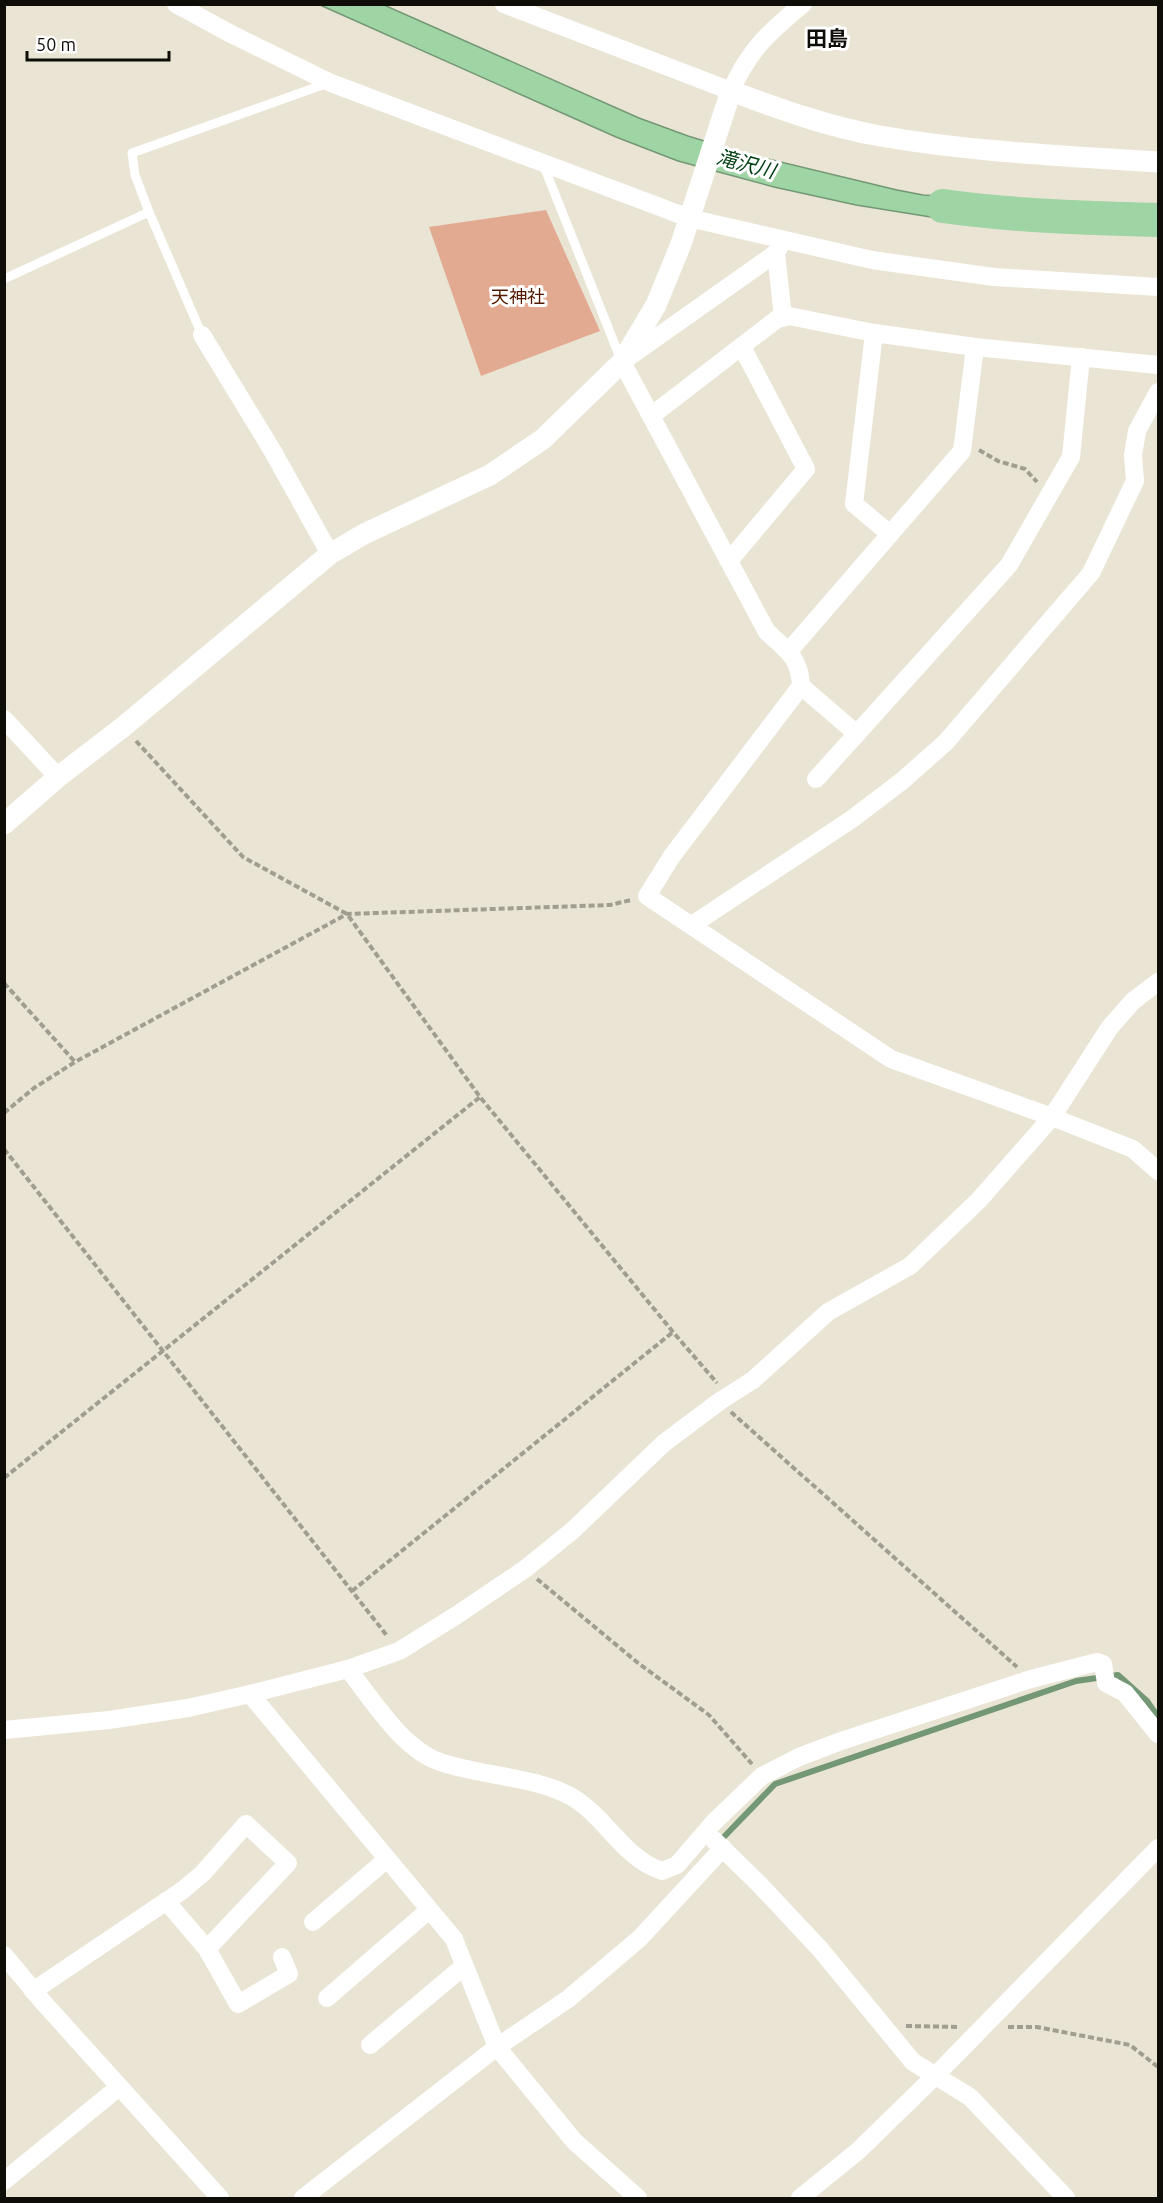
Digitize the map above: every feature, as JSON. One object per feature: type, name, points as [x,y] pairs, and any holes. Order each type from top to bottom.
[{"type":"street","points":[[176,4],[233,35],[331,82],[542,162],[692,211],[779,246],[994,277],[1158,286]]},
{"type":"street","points":[[504,4],[727,99],[878,136],[978,149],[1158,162]]},
{"type":"street","points":[[622,362],[656,305],[681,244],[727,99],[741,67],[769,33],[803,4]]},
{"type":"street","points":[[4,824],[330,554],[364,534],[490,475],[543,439],[622,362],[779,246]]},
{"type":"street","points":[[779,246],[783,318]]},
{"type":"street","points":[[651,416],[777,319],[789,316],[874,333],[975,347],[1158,364]]},
{"type":"street","points":[[874,333],[855,504],[890,534]]},
{"type":"street","points":[[202,335],[272,450],[330,554]]},
{"type":"street","points":[[729,561],[806,469],[742,347]]},
{"type":"street","points":[[789,651],[962,450],[975,347]]},
{"type":"street","points":[[816,779],[1009,565],[1071,457],[1081,357]]},
{"type":"street","points":[[622,362],[768,632],[789,651],[801,671],[801,687],[672,856],[646,896],[891,1059],[1133,1149],[1158,1171]]},
{"type":"street","points":[[692,925],[852,819],[902,781],[946,742],[1091,573],[1135,481],[1133,455],[1137,431],[1158,392]]},
{"type":"street","points":[[801,687],[856,734]]},
{"type":"street","points":[[4,719],[58,777]]},
{"type":"street","points":[[4,1730],[109,1720],[188,1708],[250,1694],[348,1669],[399,1651],[457,1615],[525,1569],[572,1531],[664,1443],[753,1380],[828,1312],[910,1266],[979,1200],[1052,1117],[1110,1027],[1133,1001],[1158,982]]},
{"type":"street","points":[[303,2199],[496,2042],[568,1999],[640,1938],[762,1776],[799,1757],[841,1741],[1031,1679],[1097,1662],[1103,1664],[1106,1683],[1125,1693],[1158,1734]]},
{"type":"street","points":[[348,1669],[398,1732],[417,1750],[438,1762],[543,1786],[571,1797],[599,1818],[636,1858],[648,1867],[662,1871],[677,1865],[715,1841]]},
{"type":"street","points":[[250,1694],[454,1939],[496,2042],[574,2141],[638,2199]]},
{"type":"street","points":[[33,1990],[166,1902],[203,1873],[246,1824],[288,1863],[207,1948]]},
{"type":"street","points":[[715,1841],[820,1949],[913,2062],[970,2097],[1066,2199]]},
{"type":"street","points":[[800,2199],[858,2151],[935,2076],[1158,1848]]},
{"type":"street","points":[[314,1922],[387,1859]]},
{"type":"street","points":[[166,1902],[207,1948],[238,2004],[288,1974],[282,1957]]},
{"type":"street","points":[[327,1998],[429,1910]]},
{"type":"street","points":[[4,1955],[220,2199]]},
{"type":"street","points":[[370,2045],[464,1966]]},
{"type":"street","points":[[4,2181],[119,2087]]},
{"type":"lane","points":[[202,335],[149,212],[135,175],[132,153],[331,82]]},
{"type":"lane","points":[[542,162],[622,362]]},
{"type":"lane","points":[[4,279],[149,212]]},
{"type":"path","points":[[963,446],[982,451],[998,461],[1025,469],[1040,485],[1050,491]]},
{"type":"path","points":[[123,727],[243,857],[347,914],[480,1097],[673,1332],[724,1399],[1031,1679]]},
{"type":"path","points":[[4,1113],[34,1088],[75,1062],[347,914],[610,905],[646,896]]},
{"type":"path","points":[[4,983],[75,1062]]},
{"type":"path","points":[[4,1478],[480,1097]]},
{"type":"path","points":[[4,1149],[399,1651]]},
{"type":"path","points":[[352,1591],[673,1332]]},
{"type":"path","points":[[525,1569],[638,1663],[709,1715],[762,1776]]},
{"type":"path","points":[[881,2025],[1037,2027],[1130,2045],[1158,2067]]},
{"type":"green space","name":"天神社","points":[[546,210],[600,331],[481,376],[429,227]]},
{"type":"water","points":[[320,5],[384,5],[639,118],[747,154],[923,195],[989,199],[989,223],[937,218],[856,205],[774,187],[678,161],[616,137]]},
{"type":"waterway","name":"滝沢川","points":[[943,206],[1023,214],[1158,220]]},
{"type":"waterway","points":[[719,1842],[775,1784],[1076,1681],[1118,1675],[1147,1701],[1158,1717]]},
{"type":"district","name":"田島","points":[[827,39]]}]
